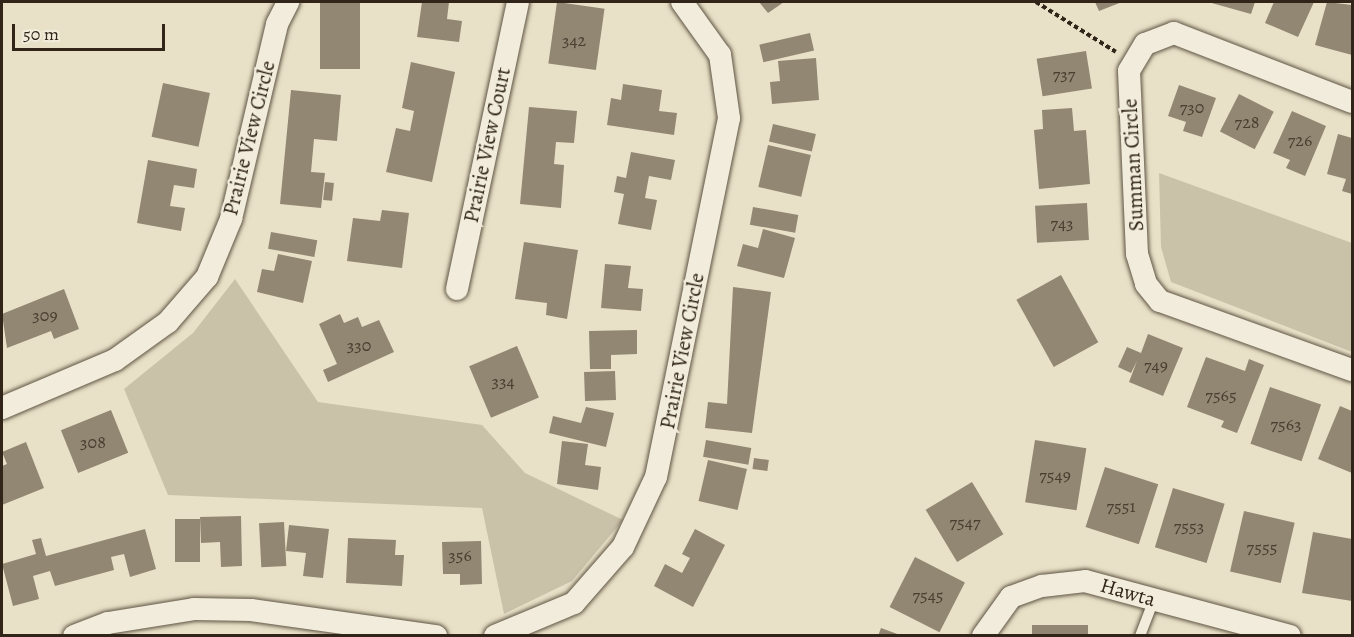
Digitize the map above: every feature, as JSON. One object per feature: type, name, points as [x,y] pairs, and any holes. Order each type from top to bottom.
[{"type":"street","name":"Prairie View Circle","points":[[2,408],[115,360],[168,322],[207,277],[231,219],[277,24],[288,2]]},
{"type":"street","name":"Prairie View Court","points":[[457,289],[518,2]]},
{"type":"street","name":"Prairie View Circle","points":[[495,636],[574,603],[623,547],[656,477],[729,118],[720,55],[682,2]]},
{"type":"street","name":"Summan Circle","points":[[1353,102],[1174,33],[1145,44],[1129,71],[1137,254],[1146,284],[1160,302],[1353,370]]},
{"type":"street","name":"Hawta","points":[[983,636],[1011,597],[1042,586],[1085,581],[1285,635]]},
{"type":"street","points":[[74,636],[108,623],[194,609],[251,610],[436,636]]},
{"type":"lane","points":[[1140,636],[1154,600]]},
{"type":"path","points":[[1036,2],[1134,64]]},
{"type":"shaded area","points":[[1159,173],[1352,243],[1352,352],[1171,282],[1161,247]]},
{"type":"shaded area","points":[[235,279],[318,402],[482,425],[525,473],[623,520],[572,581],[504,614],[482,508],[168,495],[124,389],[193,333]]},
{"type":"building","points":[[320,2],[360,2],[360,69],[320,69]]},
{"type":"building","points":[[422,2],[449,2],[447,19],[462,21],[459,42],[417,37]]},
{"type":"building","points":[[557,2],[605,9],[596,70],[548,63]]},
{"type":"building","points":[[759,2],[784,2],[768,13]]},
{"type":"building","points":[[1095,2],[1122,2],[1099,11]]},
{"type":"building","points":[[1208,2],[1255,2],[1251,14]]},
{"type":"building","points":[[1274,2],[1314,2],[1298,37],[1265,23]]},
{"type":"building","points":[[1327,2],[1352,5],[1352,55],[1315,45]]},
{"type":"building","points":[[810,33],[814,51],[763,62],[759,45]]},
{"type":"building","points":[[1086,51],[1092,89],[1043,96],[1037,59]]},
{"type":"building","points":[[816,58],[819,100],[772,104],[770,82],[780,81],[778,61]]},
{"type":"building","points":[[411,62],[455,72],[432,182],[386,172],[396,128],[410,131],[414,111],[402,108]]},
{"type":"building","points":[[163,83],[210,93],[199,147],[152,137]]},
{"type":"building","points":[[623,84],[662,90],[659,111],[677,113],[674,135],[607,125],[611,98],[621,100]]},
{"type":"building","points":[[1179,85],[1216,98],[1202,137],[1183,131],[1186,122],[1168,116]]},
{"type":"building","points":[[291,90],[341,95],[337,141],[314,139],[311,172],[325,173],[321,208],[280,204]]},
{"type":"building","points":[[1239,94],[1274,112],[1255,149],[1220,131]]},
{"type":"building","points":[[529,107],[577,111],[574,143],[556,142],[554,164],[564,165],[561,208],[520,204]]},
{"type":"building","points":[[1072,108],[1074,131],[1086,130],[1090,184],[1039,189],[1034,130],[1043,129],[1042,110]]},
{"type":"building","points":[[1292,111],[1326,126],[1305,176],[1286,168],[1290,160],[1273,153]]},
{"type":"building","points":[[773,124],[816,134],[812,151],[769,142]]},
{"type":"building","points":[[1338,134],[1352,138],[1352,194],[1342,191],[1346,179],[1327,174]]},
{"type":"building","points":[[768,145],[811,155],[801,197],[758,187]]},
{"type":"building","points":[[631,152],[675,160],[671,180],[649,176],[645,198],[657,200],[651,230],[618,224],[624,194],[614,192],[617,176],[626,178]]},
{"type":"building","points":[[148,160],[197,169],[194,188],[174,185],[170,206],[185,208],[181,231],[137,223]]},
{"type":"building","points":[[325,182],[334,183],[332,201],[323,200]]},
{"type":"building","points":[[1087,203],[1089,240],[1037,243],[1035,206]]},
{"type":"building","points":[[753,207],[798,215],[795,233],[750,225]]},
{"type":"building","points":[[382,210],[409,213],[402,268],[347,261],[353,218],[380,221]]},
{"type":"building","points":[[763,229],[795,238],[784,278],[737,266],[743,244],[758,248]]},
{"type":"building","points":[[271,232],[317,240],[314,257],[268,249]]},
{"type":"building","points":[[524,242],[578,250],[567,319],[546,315],[547,303],[515,299]]},
{"type":"building","points":[[278,254],[312,261],[303,303],[257,292],[262,269],[274,271]]},
{"type":"building","points":[[605,264],[631,266],[628,288],[643,289],[641,311],[601,308]]},
{"type":"building","points":[[1061,275],[1098,342],[1054,367],[1016,300]]},
{"type":"building","points":[[733,287],[771,292],[752,433],[705,428],[708,402],[727,404]]},
{"type":"building","points":[[64,289],[79,329],[54,339],[51,331],[7,348],[2,314]]},
{"type":"building","points":[[340,314],[344,323],[358,317],[362,327],[379,320],[394,352],[328,382],[323,370],[337,364],[319,324]]},
{"type":"building","points":[[637,330],[637,354],[611,355],[611,369],[590,369],[589,331]]},
{"type":"building","points":[[1148,334],[1183,348],[1163,396],[1129,382],[1137,361],[1131,373],[1118,367],[1127,347],[1141,353]]},
{"type":"building","points":[[517,346],[539,398],[491,418],[469,366]]},
{"type":"building","points":[[1206,357],[1245,371],[1249,359],[1264,365],[1237,433],[1221,427],[1224,421],[1187,407]]},
{"type":"building","points":[[615,371],[616,400],[585,401],[584,372]]},
{"type":"building","points":[[1270,387],[1321,405],[1302,461],[1250,444]]},
{"type":"building","points":[[1340,406],[1352,411],[1352,473],[1318,459]]},
{"type":"building","points":[[586,407],[614,413],[606,447],[549,433],[553,416],[581,423]]},
{"type":"building","points":[[111,410],[128,453],[78,473],[61,430]]},
{"type":"building","points":[[706,440],[751,448],[748,465],[703,457]]},
{"type":"building","points":[[1035,440],[1086,448],[1077,510],[1025,502]]},
{"type":"building","points":[[562,441],[588,444],[585,465],[601,467],[598,490],[557,484]]},
{"type":"building","points":[[26,442],[44,488],[2,505],[2,466],[7,464],[2,452]]},
{"type":"building","points":[[754,458],[769,460],[767,471],[752,469]]},
{"type":"building","points":[[708,460],[747,469],[738,510],[699,501]]},
{"type":"building","points":[[1105,467],[1158,484],[1139,544],[1086,527]]},
{"type":"building","points":[[972,482],[1003,534],[957,562],[926,510]]},
{"type":"building","points":[[1173,488],[1225,504],[1207,563],[1155,547]]},
{"type":"building","points":[[1244,511],[1295,523],[1281,583],[1230,571]]},
{"type":"building","points":[[241,516],[242,566],[221,567],[220,542],[201,543],[200,517]]},
{"type":"building","points":[[175,519],[200,519],[200,562],[175,562]]},
{"type":"building","points":[[284,522],[286,566],[261,567],[259,523]]},
{"type":"building","points":[[289,525],[329,529],[323,578],[303,576],[306,553],[286,551]]},
{"type":"building","points":[[145,529],[156,569],[130,577],[124,554],[111,557],[114,570],[55,586],[50,571],[33,576],[39,599],[13,606],[2,564],[36,554],[32,540],[41,538],[46,556]]},
{"type":"building","points":[[695,529],[725,545],[693,607],[654,586],[665,564],[682,573],[690,558],[682,554]]},
{"type":"building","points":[[1313,532],[1352,539],[1352,601],[1302,593]]},
{"type":"building","points":[[348,538],[396,540],[395,555],[404,555],[402,586],[346,583]]},
{"type":"building","points":[[481,541],[482,584],[460,585],[460,574],[443,574],[442,542]]},
{"type":"building","points":[[915,557],[965,582],[939,632],[890,607]]},
{"type":"building","points":[[1032,625],[1088,625],[1088,636],[1032,636]]},
{"type":"building","points":[[881,628],[900,635],[900,636],[878,636]]}]
